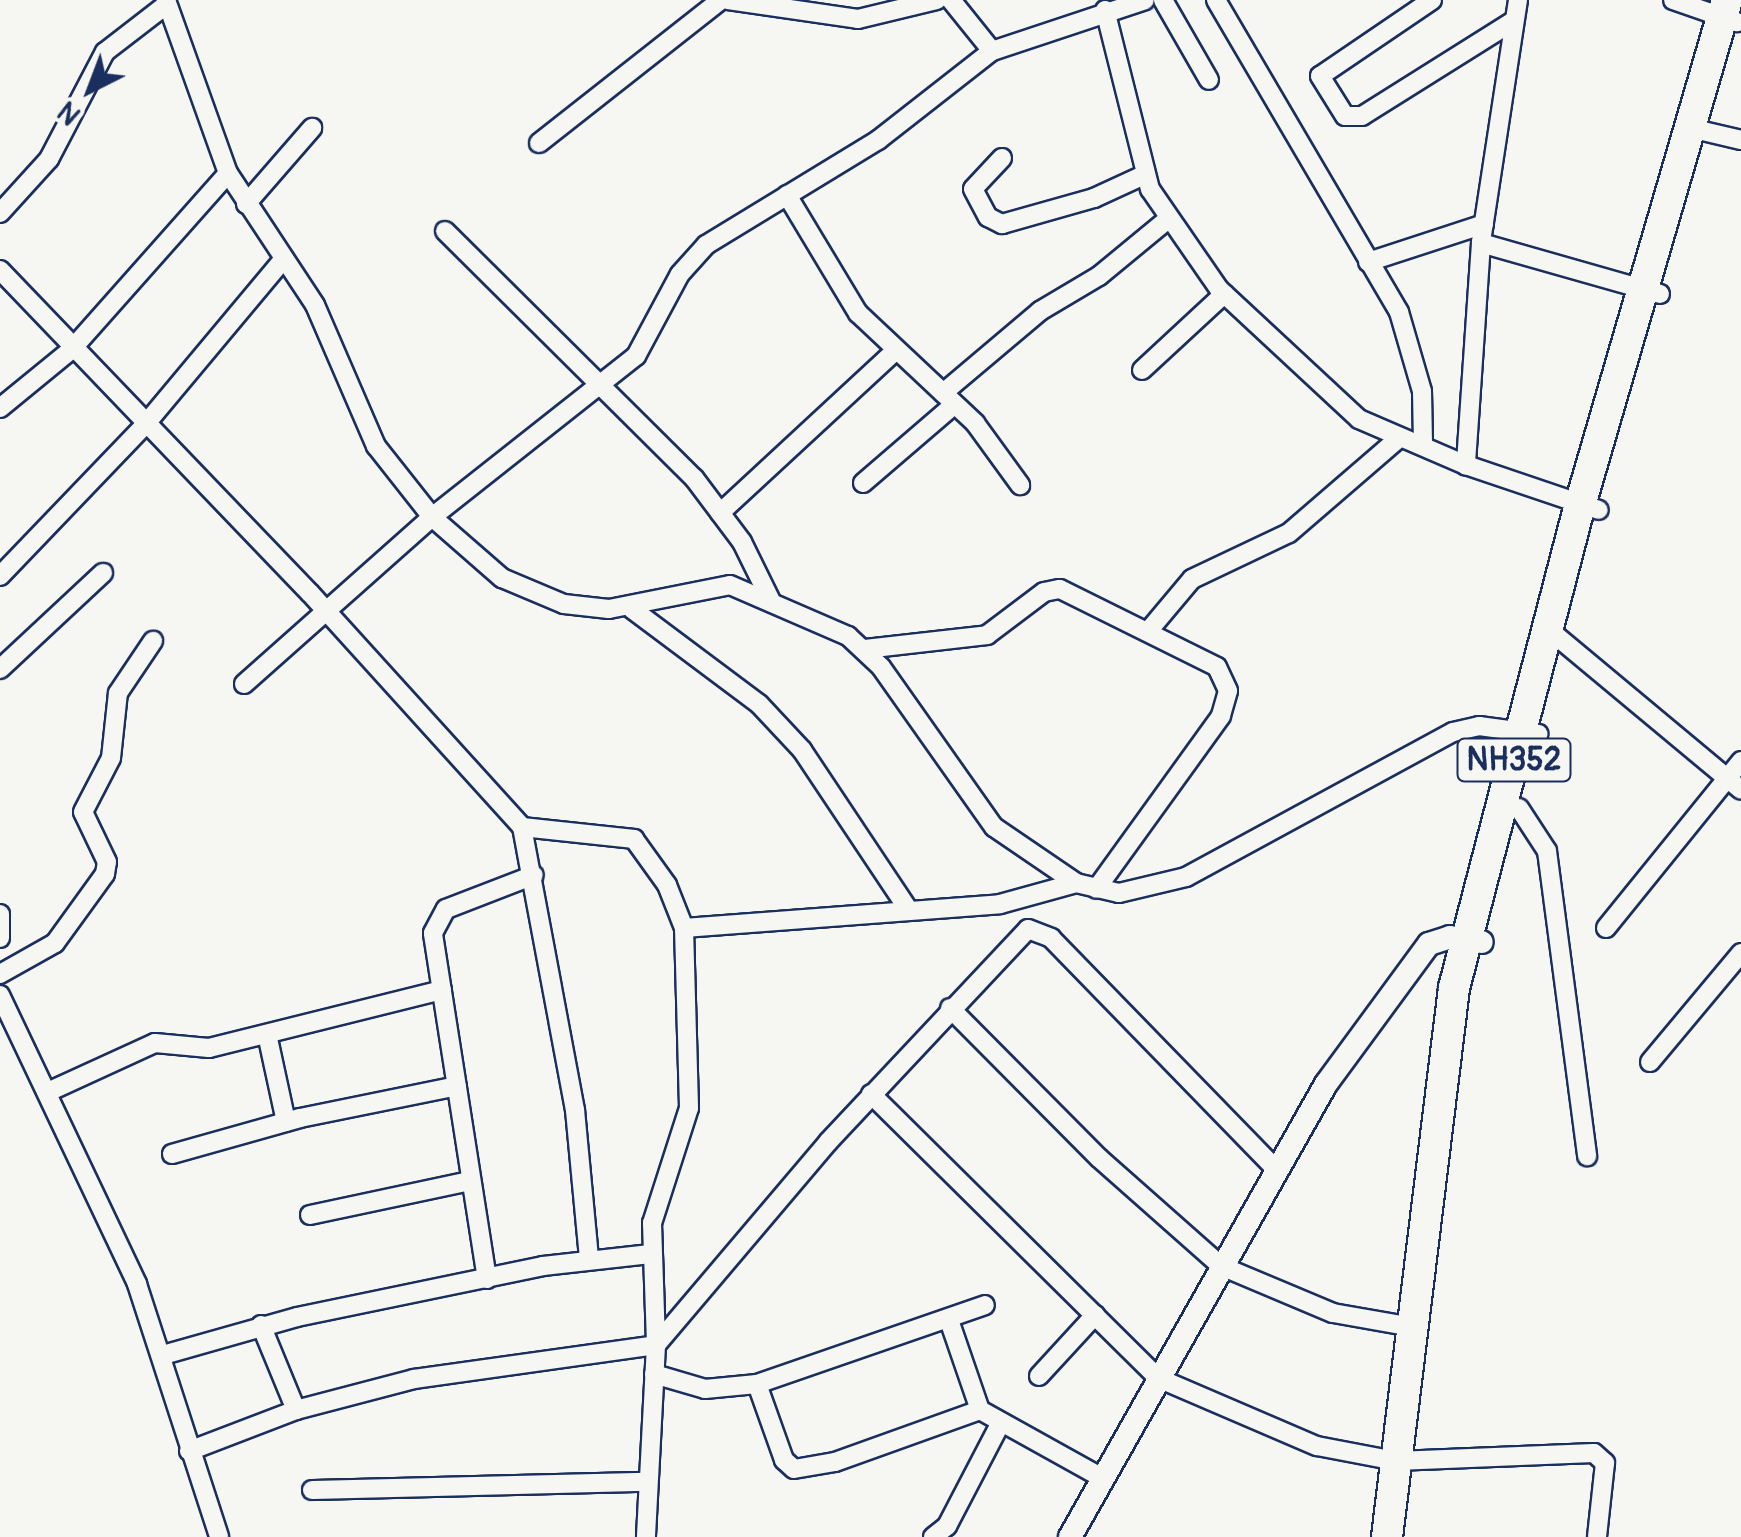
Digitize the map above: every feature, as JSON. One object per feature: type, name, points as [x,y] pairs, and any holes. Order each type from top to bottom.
[{"type":"highway","name":"NH352","points":[[1387,1537],[1404,1462],[1475,940],[1590,508],[1732,12]]},
{"type":"highway","name":"NH352","points":[[1403,1537],[1412,1326],[1454,988],[1475,940],[1518,808],[1530,732]]},
{"type":"street","points":[[538,142],[725,0],[858,19],[937,0]]},
{"type":"street","points":[[951,0],[992,51]]},
{"type":"street","points":[[244,684],[432,518],[636,356],[680,274],[706,244],[878,140],[992,51],[1105,10],[1145,0]]},
{"type":"street","points":[[1163,0],[1209,80]]},
{"type":"street","points":[[1216,0],[1410,338],[1426,415],[1423,445]]},
{"type":"street","points":[[1432,0],[1320,76],[1346,116],[1362,116],[1512,22]]},
{"type":"street","points":[[1466,464],[1481,243],[1518,0]]},
{"type":"street","points":[[1673,0],[1732,12]]},
{"type":"street","points":[[0,213],[49,159],[105,52],[166,2],[228,173],[315,306],[376,446],[432,518],[473,558],[535,594],[587,608],[632,609],[730,585],[770,598],[866,650],[994,826],[1076,883],[1136,892],[1186,877],[1452,732],[1530,732]]},
{"type":"street","points":[[1105,10],[1144,175],[1167,220],[1224,294],[1359,419],[1466,464],[1590,508]]},
{"type":"street","points":[[246,204],[312,128]]},
{"type":"street","points":[[1698,130],[1741,140]]},
{"type":"street","points":[[1002,158],[973,189],[988,217],[1002,224],[1094,198],[1144,175]]},
{"type":"street","points":[[0,408],[72,350],[228,173]]},
{"type":"street","points":[[787,195],[858,313],[949,399],[1020,485]]},
{"type":"street","points":[[863,483],[1040,311],[1099,276],[1167,220]]},
{"type":"street","points":[[1368,262],[1484,224]]},
{"type":"street","points":[[445,231],[603,385],[720,513],[770,598]]},
{"type":"street","points":[[1481,243],[1652,292]]},
{"type":"street","points":[[0,576],[144,426],[284,260]]},
{"type":"street","points":[[0,270],[144,426],[327,613],[522,827],[534,874],[580,1145],[589,1259]]},
{"type":"street","points":[[1142,370],[1224,294]]},
{"type":"street","points":[[720,513],[894,351]]},
{"type":"street","points":[[1150,630],[1192,579],[1289,532],[1399,438]]},
{"type":"street","points":[[0,669],[104,573]]},
{"type":"street","points":[[866,650],[987,635],[1052,589],[1150,630],[1217,667],[1227,698],[1207,740],[1096,889]]},
{"type":"street","points":[[632,609],[759,704],[802,750],[908,908]]},
{"type":"street","points":[[1556,635],[1734,784]]},
{"type":"street","points":[[0,974],[55,943],[105,874],[107,862],[83,812],[111,758],[118,692],[153,640]]},
{"type":"street","points":[[1606,928],[1734,784],[1741,762]]},
{"type":"street","points":[[1518,808],[1548,851],[1587,1156]]},
{"type":"street","points":[[522,827],[634,839],[666,885],[684,928],[688,1108],[657,1205],[650,1254],[656,1345],[646,1537]]},
{"type":"street","points":[[487,1279],[433,933],[438,916],[534,874]]},
{"type":"street","points":[[684,928],[1000,904],[1076,883]]},
{"type":"street","points":[[0,914],[0,938]]},
{"type":"street","points":[[189,1451],[296,1410],[493,1364],[656,1345],[872,1094],[1023,932],[1042,932],[1276,1169]]},
{"type":"street","points":[[1070,1537],[1326,1084],[1422,952],[1437,939],[1475,940]]},
{"type":"street","points":[[1650,1062],[1741,953]]},
{"type":"street","points":[[50,1091],[155,1043],[209,1048],[442,990]]},
{"type":"street","points":[[0,995],[50,1091],[163,1354],[189,1451],[219,1537]]},
{"type":"street","points":[[950,1008],[1099,1158],[1221,1266],[1333,1313],[1412,1326]]},
{"type":"street","points":[[268,1034],[286,1122]]},
{"type":"street","points":[[172,1154],[286,1122],[457,1086]]},
{"type":"street","points":[[872,1094],[1158,1378],[1316,1446],[1404,1462],[1600,1454],[1605,1463],[1597,1537]]},
{"type":"street","points":[[310,1215],[470,1181]]},
{"type":"street","points":[[163,1354],[261,1325],[589,1259],[650,1254]]},
{"type":"street","points":[[654,1374],[706,1389],[757,1384],[985,1305]]},
{"type":"street","points":[[1039,1376],[1095,1315]]},
{"type":"street","points":[[949,1320],[980,1410],[1102,1478]]},
{"type":"street","points":[[261,1325],[296,1410]]},
{"type":"street","points":[[757,1384],[784,1460],[794,1470],[835,1462],[980,1410]]},
{"type":"street","points":[[933,1537],[955,1513],[1000,1424]]},
{"type":"street","points":[[312,1490],[648,1482]]}]
